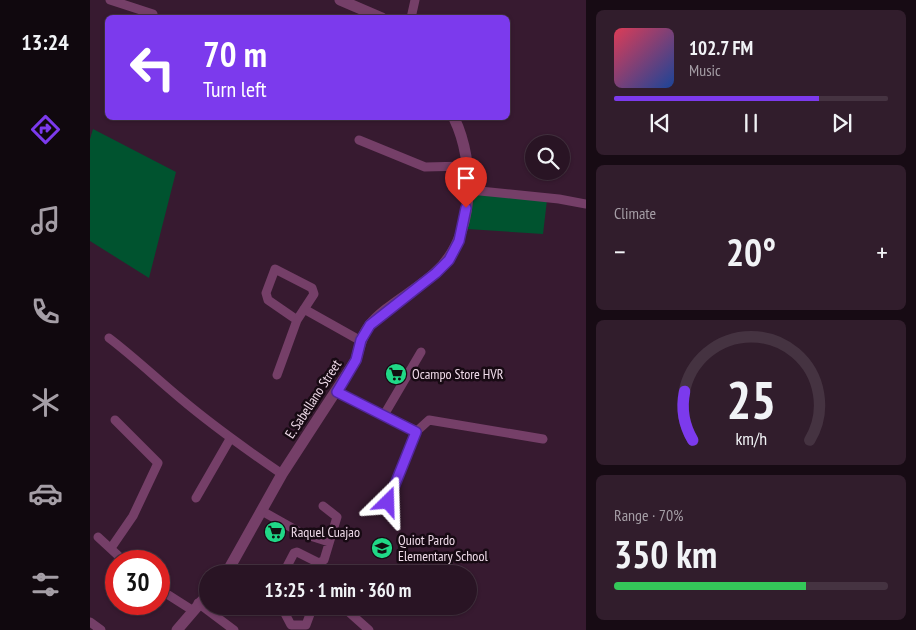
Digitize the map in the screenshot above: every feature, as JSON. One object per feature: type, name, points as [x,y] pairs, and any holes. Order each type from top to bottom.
[{"type":"street","points":[[110,0],[153,14]]},
{"type":"street","points":[[340,0],[354,3],[376,15]]},
{"type":"street","points":[[412,15],[415,0]]},
{"type":"street","name":"E. Sabellano Street","points":[[231,565],[282,474],[356,360],[361,340],[370,325],[436,273],[449,260],[459,241],[470,190],[460,130],[455,120]]},
{"type":"street","points":[[359,140],[425,167],[467,166]]},
{"type":"street","points":[[470,190],[559,199],[586,204]]},
{"type":"street","points":[[277,375],[297,320],[314,294],[312,288],[275,269],[266,293],[268,300],[297,320]]},
{"type":"street","points":[[304,309],[361,340]]},
{"type":"street","points":[[109,338],[230,439],[282,474]]},
{"type":"street","points":[[384,415],[421,352]]},
{"type":"street","points":[[337,392],[416,432]]},
{"type":"street","points":[[98,537],[111,548],[133,516],[158,463],[115,420]]},
{"type":"street","points":[[388,502],[416,432],[429,420],[543,439]]},
{"type":"street","points":[[196,498],[230,439]]},
{"type":"street","points":[[288,565],[294,553],[297,552],[322,562],[337,518],[323,506]]},
{"type":"street","points":[[262,511],[302,533],[329,542]]},
{"type":"street","points":[[170,594],[234,630]]},
{"type":"street","points":[[177,630],[199,603]]},
{"type":"street","points":[[286,615],[291,626],[294,627],[306,625],[310,615]]},
{"type":"street","points":[[352,615],[369,630]]},
{"type":"street","points":[[90,622],[101,630]]},
{"type":"green space","points":[[93,129],[176,172],[149,278],[90,241],[90,139]]},
{"type":"green space","points":[[475,194],[547,200],[543,234],[467,229]]},
{"type":"place","name":"Ocampo Store HVR","points":[[396,374]]},
{"type":"place","name":"Raquel Cuajao","points":[[275,532]]},
{"type":"place","name":"Quiot Pardo Elementary School","points":[[382,548]]},
{"type":"route","points":[[388,502],[416,432],[337,392],[356,360],[361,340],[370,325],[436,273],[449,260],[459,241],[466,208]]}]
